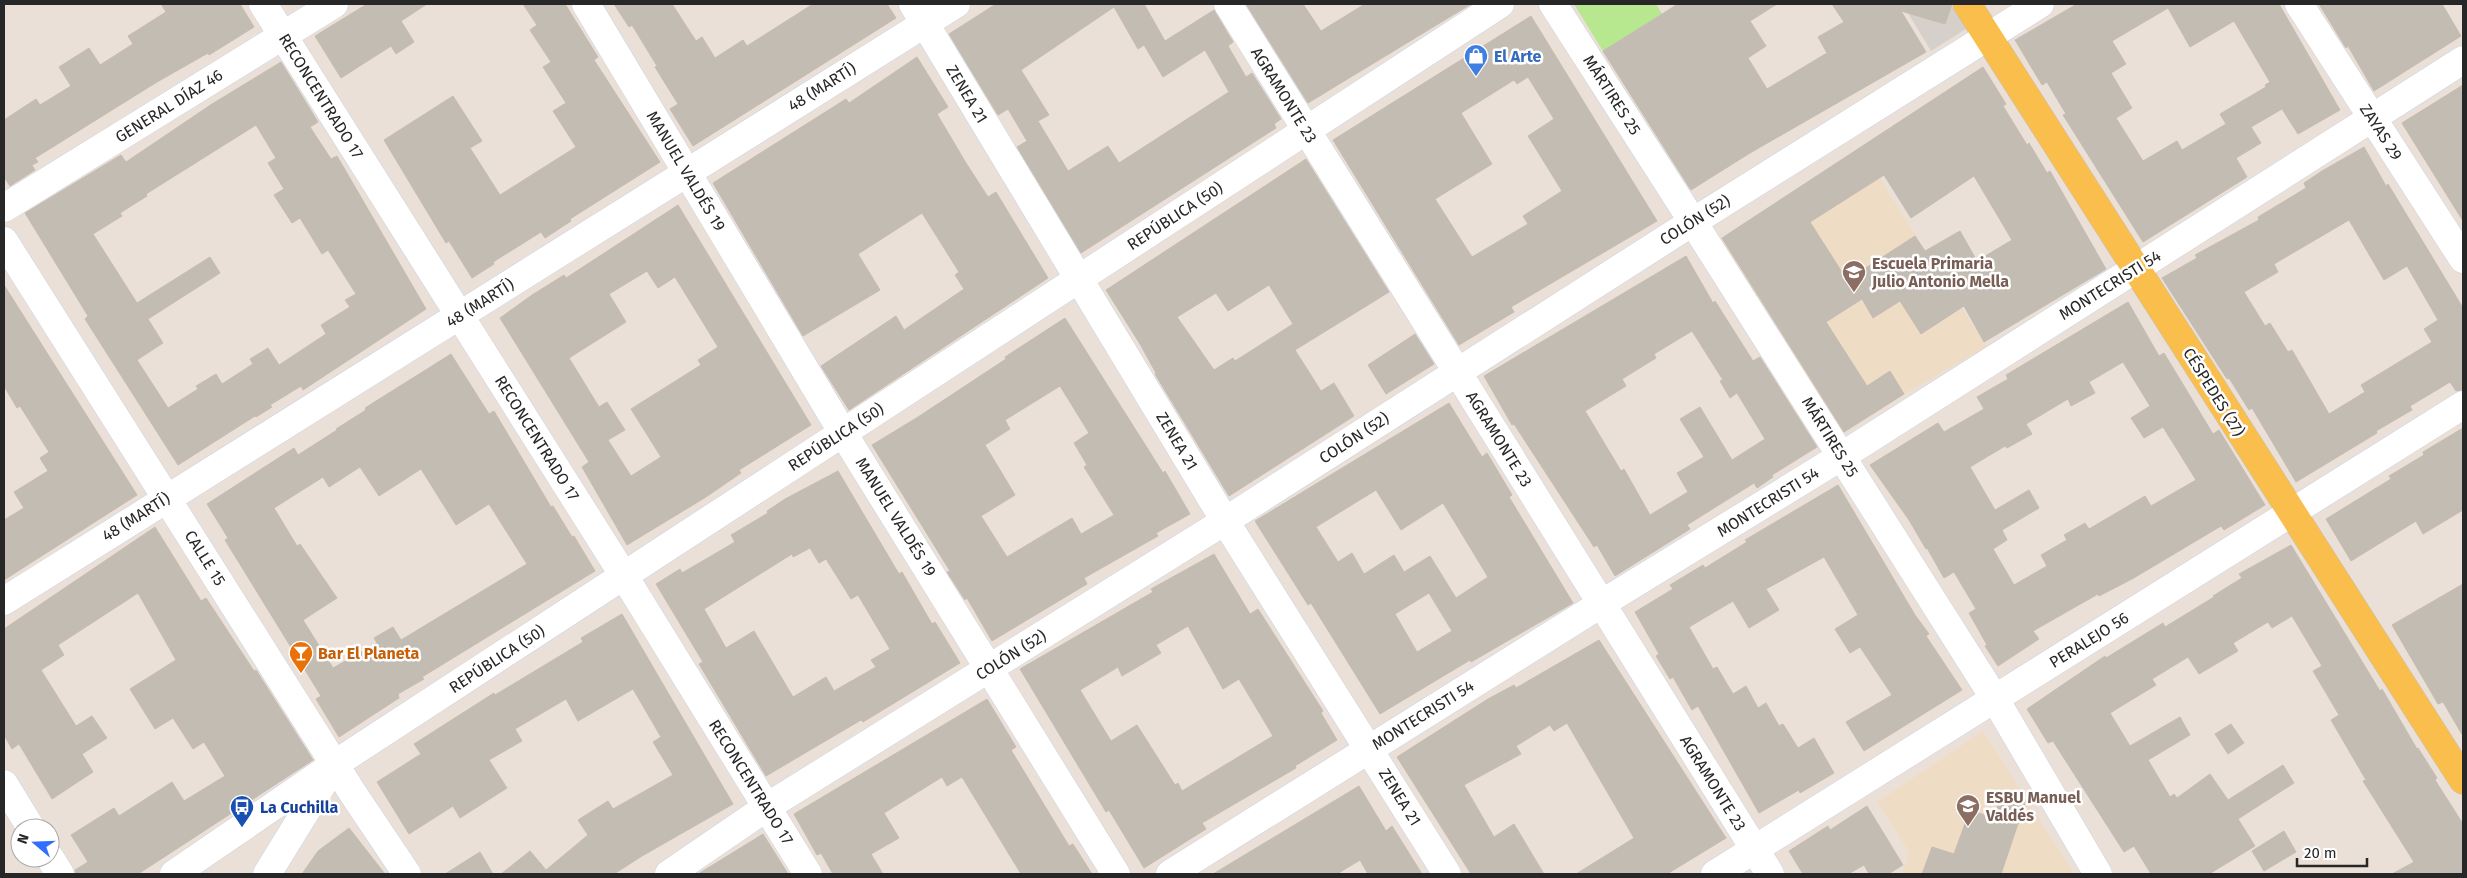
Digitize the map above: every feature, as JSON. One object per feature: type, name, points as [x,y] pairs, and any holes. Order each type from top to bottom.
[{"type":"main road","name":"CÉSPEDES (27)","points":[[1967,4],[2463,780]]},
{"type":"street","name":"RECONCENTRADO 17","points":[[263,4],[624,576],[808,874]]},
{"type":"street","name":"GENERAL DÍAZ 46","points":[[4,208],[334,4]]},
{"type":"street","name":"MANUEL VALDÉS 19","points":[[586,4],[843,433],[1116,874]]},
{"type":"street","name":"48 (MARTÍ)","points":[[4,601],[686,171],[919,13],[956,4]]},
{"type":"street","name":"AGRAMONTE 23","points":[[1228,4],[1770,874]]},
{"type":"street","name":"REPÚBLICA (50)","points":[[174,874],[335,764],[1500,4]]},
{"type":"street","name":"MÁRTIRES 25","points":[[1553,4],[1842,456],[1994,699],[2098,874]]},
{"type":"street","name":"COLÓN (52)","points":[[669,874],[767,807],[989,669],[2040,4]]},
{"type":"street","name":"ZAYAS 29","points":[[2300,4],[2463,259]]},
{"type":"street","name":"ZENEA 21","points":[[919,13],[1225,520],[1447,874]]},
{"type":"street","name":"MONTECRISTI 54","points":[[1170,874],[1369,748],[1842,456],[2463,60]]},
{"type":"street","name":"CALLE 15","points":[[4,241],[335,764],[408,874]]},
{"type":"street","name":"PERALEJO 56","points":[[1715,874],[2463,405]]},
{"type":"street","points":[[267,874],[335,764]]},
{"type":"street","points":[[4,784],[25,818]]},
{"type":"shaded area","points":[[1911,4],[1951,4],[1966,29],[1931,51],[1905,8]]},
{"type":"shaded area","name":"Escuela Primaria Julio Antonio Mella","points":[[1861,149],[1987,347],[1904,394],[1843,433],[1720,239]]},
{"type":"shaded area","name":"ESBU Manuel Valdés","points":[[1983,731],[2074,874],[1902,874],[1909,852],[1877,802]]},
{"type":"green space","points":[[1574,4],[1656,4],[1662,14],[1603,51]]},
{"type":"building","points":[[161,4],[240,4],[254,27],[209,55],[208,53],[157,82],[35,158],[38,162],[32,165],[35,170],[10,186],[4,177],[4,120],[36,99],[40,105],[71,86],[59,67],[89,48],[100,65],[133,44],[128,36],[166,12]]},
{"type":"building","points":[[367,4],[427,4],[401,21],[414,42],[396,54],[391,46],[341,78],[315,36]]},
{"type":"building","points":[[523,4],[565,4],[598,57],[594,60],[660,162],[570,219],[571,221],[545,238],[541,232],[493,262],[494,264],[472,278],[449,241],[446,243],[384,140],[453,96],[482,141],[470,148],[500,195],[576,147],[553,111],[566,103],[543,67],[551,62],[530,30],[537,25]]},
{"type":"building","points":[[614,4],[672,4],[696,41],[702,37],[715,58],[743,40],[747,46],[813,4],[887,4],[896,18],[693,146],[670,109],[678,104],[655,67],[657,66],[632,25],[629,27]]},
{"type":"building","points":[[996,4],[1144,4],[1165,41],[1214,10],[1233,42],[1228,46],[1246,77],[1252,73],[1281,119],[1274,124],[1276,128],[1081,253],[1017,147],[1027,141],[1008,109],[998,115],[949,34]],"holes":[[[1114,7],[1138,49],[1144,45],[1163,77],[1205,50],[1229,92],[1119,163],[1108,146],[1068,171],[1038,121],[1049,115],[1021,70]]]},
{"type":"building","points":[[1246,4],[1303,4],[1321,31],[1365,4],[1471,4],[1308,103]]},
{"type":"building","points":[[1678,4],[1777,4],[1750,21],[1766,46],[1748,58],[1767,89],[1827,53],[1818,37],[1844,22],[1832,4],[1952,4],[1945,24],[1901,11],[1926,52],[1750,153],[1691,190],[1603,51]]},
{"type":"building","points":[[2077,4],[2279,4],[2340,110],[2298,134],[2282,109],[2251,127],[2261,143],[2236,158],[2247,177],[2143,242],[2063,115],[2066,114],[2047,82],[2042,85],[2015,40]],"holes":[[[2168,8],[2190,47],[2234,21],[2270,82],[2265,85],[2266,87],[2220,114],[2226,124],[2182,150],[2177,141],[2143,161],[2116,118],[2132,108],[2111,73],[2126,64],[2112,41]]]},
{"type":"building","points":[[2319,4],[2442,4],[2461,36],[2374,91],[2348,46],[2346,48]]},
{"type":"building","points":[[1531,16],[1657,221],[1511,307],[1514,312],[1459,345],[1333,140]],"holes":[[[1528,77],[1554,119],[1528,136],[1562,191],[1523,216],[1528,224],[1472,257],[1435,199],[1492,164],[1461,113],[1514,80],[1517,84]]]},
{"type":"building","points":[[917,57],[948,107],[937,114],[966,163],[988,197],[996,192],[1048,278],[849,410],[821,366],[896,316],[904,330],[964,289],[955,275],[959,272],[922,213],[858,254],[880,290],[803,336],[713,183],[846,99],[849,103]]},
{"type":"building","points":[[281,62],[318,122],[310,127],[331,159],[337,156],[426,309],[303,390],[301,386],[270,405],[272,407],[178,465],[85,319],[88,316],[25,213],[121,155],[126,162],[212,104]],"holes":[[[256,125],[276,158],[268,163],[284,189],[274,195],[292,223],[300,218],[322,254],[328,250],[356,294],[345,300],[350,307],[321,325],[326,334],[279,365],[268,348],[250,359],[253,364],[222,384],[216,374],[196,386],[198,389],[168,408],[137,360],[163,343],[148,319],[220,273],[210,257],[137,303],[93,234],[122,216],[120,213],[147,196],[146,194]]]},
{"type":"building","points":[[1983,67],[2006,104],[2003,106],[2047,173],[2050,171],[2106,269],[1984,342],[1964,306],[1921,334],[1900,301],[1873,318],[1862,299],[1826,322],[1867,386],[1890,371],[1904,394],[1844,432],[1722,238]],"holes":[[[1884,175],[1911,218],[1974,176],[2012,240],[1977,261],[1960,231],[1925,251],[1915,236],[1847,280],[1810,222]]]},
{"type":"building","points":[[2463,85],[2463,221],[2402,123]]},
{"type":"building","points":[[2364,147],[2386,186],[2388,184],[2463,308],[2463,390],[2456,391],[2450,382],[2410,406],[2412,410],[2376,431],[2377,433],[2296,482],[2252,408],[2249,410],[2229,378],[2227,379],[2162,278],[2197,258],[2195,255],[2259,220],[2258,217],[2306,188],[2304,183]],"holes":[[[2349,220],[2384,280],[2407,266],[2438,320],[2424,329],[2432,342],[2361,385],[2365,392],[2329,414],[2292,350],[2288,352],[2270,323],[2265,326],[2244,292],[2278,272],[2274,264]]]},
{"type":"building","points":[[1306,159],[1389,292],[1295,350],[1321,391],[1334,383],[1354,416],[1229,496],[1155,374],[1140,344],[1106,290]],"holes":[[[1269,285],[1293,324],[1235,361],[1233,358],[1214,370],[1177,317],[1216,293],[1228,311]]]},
{"type":"building","points":[[678,205],[811,425],[739,470],[741,473],[706,497],[627,545],[582,467],[589,462],[500,318],[564,275],[566,278]],"holes":[[[647,271],[658,288],[675,277],[718,347],[698,360],[701,365],[631,409],[661,457],[631,476],[608,440],[625,430],[607,402],[599,407],[569,358],[626,322],[609,294]]]},
{"type":"building","points":[[1686,256],[1713,303],[1715,301],[1753,361],[1760,357],[1817,447],[1772,475],[1773,477],[1757,488],[1754,483],[1687,525],[1690,529],[1615,576],[1597,545],[1594,547],[1514,424],[1512,425],[1484,376]],"holes":[[[1692,331],[1723,380],[1720,381],[1730,398],[1737,393],[1765,439],[1732,460],[1700,407],[1680,419],[1704,457],[1677,473],[1688,492],[1650,515],[1624,469],[1621,471],[1585,411],[1626,386],[1622,379],[1656,358],[1654,354]]]},
{"type":"building","points":[[4,285],[137,495],[4,580],[4,520],[24,508],[14,492],[48,471],[40,458],[49,452],[20,406],[17,408],[4,386]]},
{"type":"building","points":[[2128,302],[2159,356],[2164,353],[2213,434],[2219,430],[2265,505],[2224,530],[2221,526],[2132,579],[2099,596],[2098,594],[2033,631],[2039,639],[1998,666],[1985,646],[1987,645],[1969,613],[1976,609],[1954,572],[1944,578],[1909,520],[1870,465],[1938,423],[1944,432],[1984,409],[1977,397],[2008,379],[2006,375]],"holes":[[[2123,362],[2150,406],[2131,418],[2144,438],[2163,427],[2196,480],[2151,506],[2145,496],[2089,529],[2085,523],[2064,535],[2067,540],[2041,555],[2047,566],[2014,585],[1993,549],[2007,540],[2002,530],[2039,508],[2029,490],[1995,510],[1970,467],[2005,446],[2007,448],[2032,434],[2026,424],[2068,399],[2071,406],[2095,393],[2089,382]]]},
{"type":"building","points":[[1065,318],[1163,473],[1165,471],[1190,514],[1156,533],[1158,536],[1084,578],[1087,584],[992,641],[967,598],[965,600],[947,572],[950,571],[872,445],[1006,359],[1005,357]],"holes":[[[1060,386],[1089,433],[1074,443],[1087,465],[1084,467],[1114,515],[1081,534],[1072,518],[1007,557],[981,516],[1015,495],[985,445],[1010,429],[1005,420]]]},
{"type":"building","points":[[1415,334],[1434,364],[1386,394],[1368,365]]},
{"type":"building","points":[[451,354],[489,414],[494,411],[551,507],[553,506],[572,537],[574,536],[595,571],[422,677],[424,679],[398,694],[399,698],[339,737],[316,699],[321,696],[225,540],[228,538],[207,504],[294,448],[298,455],[366,410],[365,408]],"holes":[[[360,467],[379,496],[421,469],[456,525],[489,504],[527,564],[401,640],[393,627],[374,638],[377,643],[333,668],[303,620],[337,598],[300,544],[297,546],[274,508],[323,477],[329,487]]]},
{"type":"building","points":[[1449,403],[1482,457],[1487,453],[1512,495],[1509,497],[1573,603],[1471,662],[1470,660],[1380,714],[1311,603],[1308,605],[1255,521]],"holes":[[[1376,490],[1401,530],[1443,503],[1488,577],[1456,598],[1430,556],[1404,572],[1394,555],[1364,574],[1352,553],[1338,562],[1316,527]],[[1429,593],[1452,631],[1417,652],[1395,614]]]},
{"type":"building","points":[[2463,428],[2463,510],[2423,534],[2416,521],[2351,561],[2326,519],[2391,479],[2389,476],[2424,455],[2423,452]]},
{"type":"building","points":[[838,471],[899,574],[902,572],[932,624],[935,622],[960,663],[863,722],[861,720],[766,776],[699,664],[703,662],[656,584],[680,569],[682,573],[735,542],[731,535],[768,513],[767,511],[785,499]],"holes":[[[810,548],[819,563],[826,559],[851,599],[858,595],[890,649],[871,660],[876,667],[834,691],[826,677],[793,697],[754,631],[726,648],[704,609],[792,554],[793,557]]]},
{"type":"building","points":[[1838,485],[1915,615],[1929,634],[1926,636],[1962,690],[1864,751],[1846,722],[1892,695],[1860,647],[1850,653],[1835,629],[1858,615],[1824,557],[1766,589],[1779,610],[1749,628],[1733,601],[1689,627],[1713,669],[1717,667],[1733,694],[1746,686],[1758,708],[1766,703],[1779,726],[1783,724],[1798,748],[1814,738],[1834,773],[1800,793],[1799,790],[1759,813],[1698,706],[1692,710],[1673,677],[1670,679],[1656,656],[1659,654],[1635,612],[1673,589],[1670,585],[1703,565],[1705,568],[1747,542],[1745,540]]},
{"type":"building","points":[[155,527],[201,601],[206,598],[254,671],[256,670],[313,760],[138,874],[76,874],[75,870],[88,862],[71,835],[114,808],[119,816],[172,782],[184,801],[225,776],[204,742],[193,749],[173,718],[155,729],[130,689],[176,660],[138,593],[58,645],[64,655],[41,670],[76,726],[92,716],[107,738],[82,754],[93,772],[52,799],[19,744],[12,749],[4,735],[4,629]]},
{"type":"building","points":[[2291,545],[2380,691],[2382,689],[2417,749],[2437,778],[2435,780],[2463,824],[2463,874],[2392,874],[2414,862],[2363,781],[2366,780],[2331,720],[2339,715],[2313,671],[2322,666],[2292,616],[2272,628],[2268,622],[2233,643],[2238,651],[2199,674],[2188,657],[2152,679],[2156,685],[2110,713],[2130,746],[2180,717],[2190,735],[2148,760],[2170,797],[2174,794],[2177,798],[2210,774],[2228,800],[2283,765],[2294,783],[2238,819],[2255,846],[2209,874],[2151,874],[2134,846],[2124,852],[2053,741],[2048,743],[2027,709],[2105,656],[2106,658],[2163,623],[2165,627],[2242,578],[2239,574]]},
{"type":"building","points":[[1214,554],[1250,614],[1258,609],[1323,711],[1321,713],[1337,740],[1295,766],[1296,768],[1202,823],[1206,829],[1144,868],[1109,810],[1106,812],[1020,669],[1153,592],[1151,589]],"holes":[[[1188,626],[1223,689],[1239,679],[1273,736],[1182,791],[1178,783],[1175,785],[1137,725],[1111,741],[1080,690],[1118,667],[1122,676],[1161,653],[1156,645]]]},
{"type":"building","points":[[2463,584],[2463,736],[2443,702],[2438,704],[2392,625]]},
{"type":"building","points":[[622,614],[733,804],[614,874],[501,874],[530,851],[546,870],[588,835],[578,820],[608,801],[613,809],[673,775],[653,742],[661,737],[633,689],[578,721],[566,699],[515,729],[522,741],[489,760],[507,788],[460,818],[453,806],[409,834],[377,782],[421,754],[414,744],[494,693],[495,695],[583,642],[581,638]]},
{"type":"building","points":[[1599,640],[1726,838],[1667,874],[1576,874],[1634,838],[1567,723],[1554,731],[1550,725],[1516,746],[1521,754],[1464,785],[1494,837],[1514,824],[1544,874],[1471,874],[1397,757],[1488,699],[1514,685],[1516,688]]},
{"type":"building","points":[[987,699],[1016,747],[1011,750],[1069,846],[1073,844],[1092,874],[1021,874],[962,777],[947,786],[942,777],[884,813],[899,838],[871,854],[883,874],[833,874],[821,853],[817,855],[794,814]]},
{"type":"building","points":[[2231,724],[2244,743],[2228,754],[2215,734]]},
{"type":"building","points":[[1359,786],[1386,831],[1392,826],[1422,874],[1368,874],[1360,860],[1337,874],[1213,874]]},
{"type":"building","points":[[2003,793],[2026,800],[2001,874],[1922,874],[1932,847],[1954,854],[1970,810],[1993,818]]},
{"type":"building","points":[[1867,806],[1903,865],[1888,874],[1869,874],[1864,865],[1848,874],[1803,874],[1789,851],[1828,826],[1830,830]]},
{"type":"building","points":[[349,828],[385,874],[302,874],[318,851]]},
{"type":"building","points":[[2284,831],[2296,852],[2264,871],[2252,851]]},
{"type":"building","points":[[763,834],[788,874],[698,874],[742,847]]},
{"type":"building","points":[[480,852],[493,874],[445,874]]},
{"type":"place","name":"El Arte","points":[[1476,77]]},
{"type":"place","name":"Escuela Primaria Julio Antonio Mella","points":[[1854,293]]},
{"type":"place","name":"Bar El Planeta","points":[[301,674]]},
{"type":"place","name":"ESBU Manuel Valdés","points":[[1968,827]]},
{"type":"place","name":"La Cuchilla","points":[[242,828]]}]
